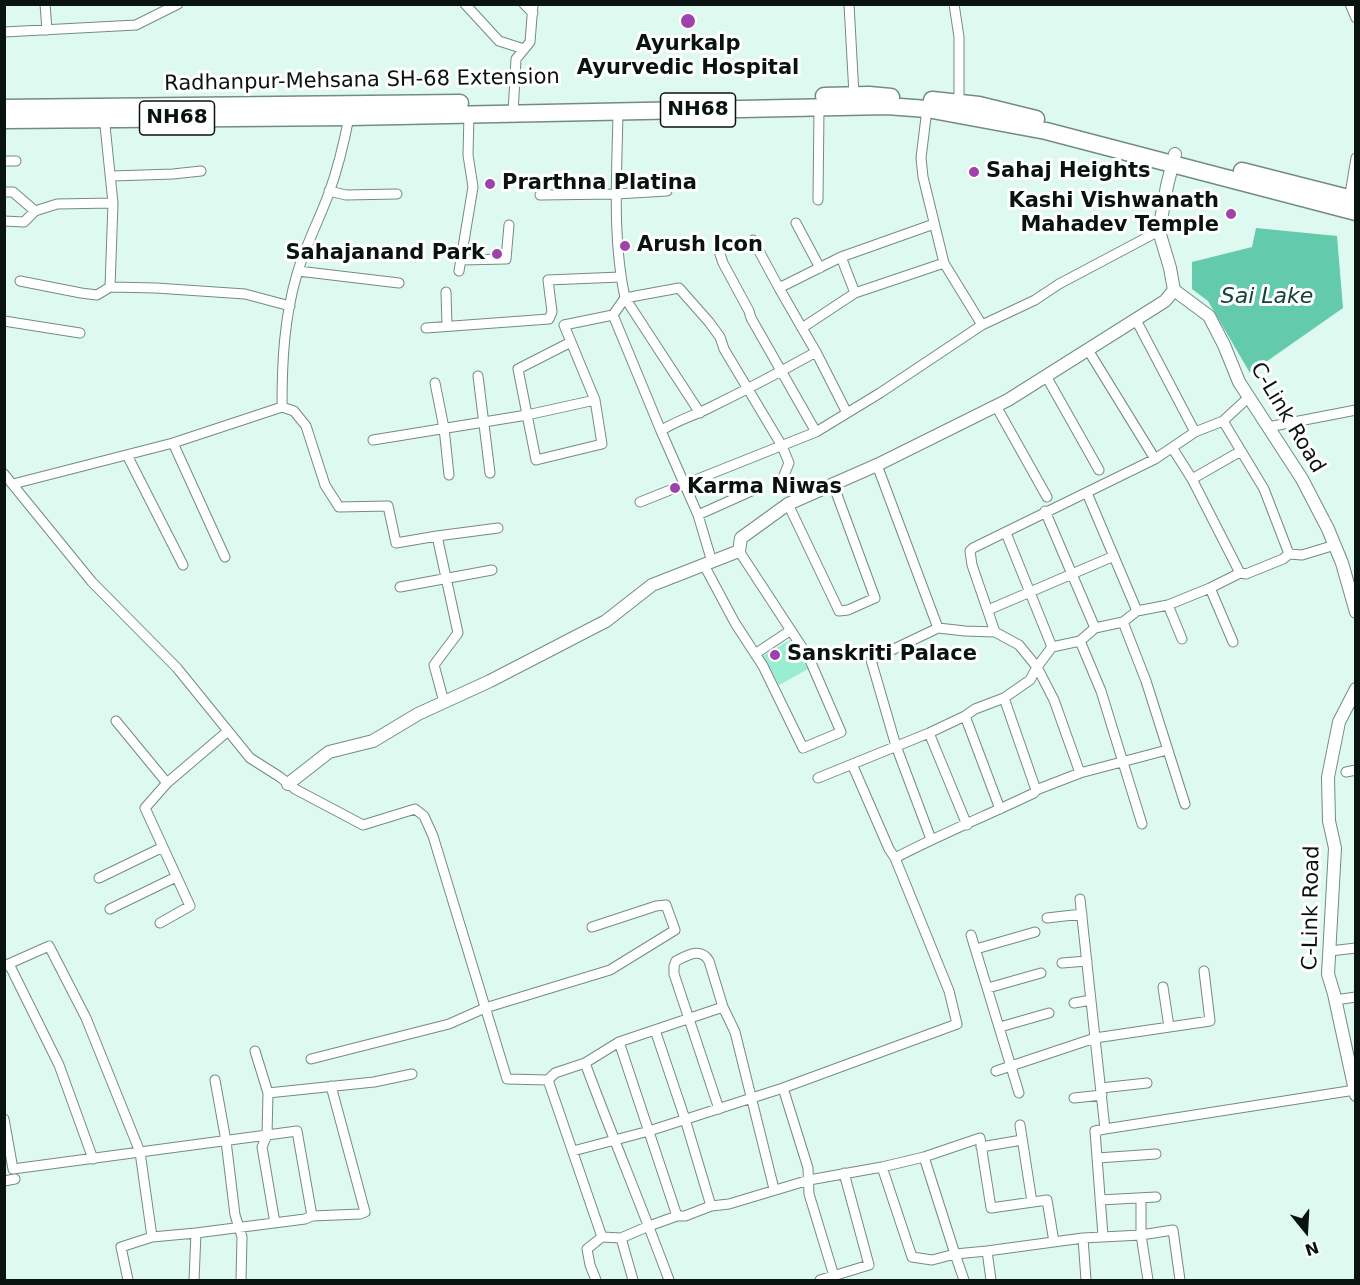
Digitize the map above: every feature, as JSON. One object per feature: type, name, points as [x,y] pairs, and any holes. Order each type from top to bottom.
[{"type":"highway","name":"Radhanpur-Mehsana SH-68 Extension","points":[[4,108],[104,113],[513,108],[854,95],[979,105],[1351,205]]},
{"type":"highway","name":"NH68","points":[[4,120],[104,113],[349,117],[469,114],[513,108],[618,112],[886,106],[927,109],[1046,131],[1174,159]]},
{"type":"street","points":[[45,4],[47,30]]},
{"type":"street","points":[[4,32],[136,25],[178,4]]},
{"type":"street","points":[[465,4],[499,40],[524,49]]},
{"type":"street","points":[[513,108],[516,58],[531,42],[533,9],[524,4]]},
{"type":"street","points":[[849,4],[854,95]]},
{"type":"street","points":[[954,4],[959,37],[959,103]]},
{"type":"street","points":[[1350,4],[1356,18]]},
{"type":"street","points":[[818,200],[819,108]]},
{"type":"street","points":[[927,109],[921,158],[934,224],[944,262],[982,325]]},
{"type":"street","points":[[618,112],[616,194],[621,277],[625,298],[700,412]]},
{"type":"street","points":[[104,113],[113,203],[110,287]]},
{"type":"street","points":[[459,271],[473,187],[468,155],[469,114]]},
{"type":"street","points":[[282,407],[282,353],[298,271],[329,192],[345,140],[349,117]]},
{"type":"street","points":[[1351,205],[1356,158]]},
{"type":"street","points":[[613,315],[698,515],[708,563],[735,623],[763,666],[802,748],[842,732],[809,658],[739,551],[741,538],[788,504],[877,465],[996,406],[1165,301],[1174,290],[1160,231],[1174,159]]},
{"type":"street","points":[[4,161],[16,161]]},
{"type":"street","points":[[112,176],[201,171]]},
{"type":"street","points":[[540,195],[667,191]]},
{"type":"street","points":[[4,192],[13,192],[35,211]]},
{"type":"street","points":[[329,192],[346,195],[397,194]]},
{"type":"street","points":[[4,221],[24,222],[35,211],[57,204],[113,203]]},
{"type":"street","points":[[795,223],[820,268]]},
{"type":"street","points":[[779,288],[841,257],[934,224]]},
{"type":"street","points":[[461,260],[506,259],[509,225]]},
{"type":"street","points":[[640,502],[816,432],[880,393],[982,325],[1035,300],[1059,284],[1160,231]]},
{"type":"street","points":[[753,240],[816,352],[847,413]]},
{"type":"street","points":[[718,248],[723,263],[750,311],[751,318],[816,432]]},
{"type":"street","points":[[841,257],[855,293]]},
{"type":"street","points":[[802,328],[855,293],[944,262]]},
{"type":"street","points":[[298,271],[399,283]]},
{"type":"street","points":[[426,328],[549,319],[552,312],[548,280],[621,277]]},
{"type":"street","points":[[20,281],[89,294],[97,294],[110,287],[245,294],[290,306]]},
{"type":"street","points":[[571,342],[518,369],[536,460],[602,444],[595,400],[564,325],[613,315],[625,298],[679,288],[720,337],[724,349],[747,390],[782,446],[789,463],[782,480]]},
{"type":"street","name":"C-Link Road","points":[[1174,290],[1209,316],[1239,382],[1302,479],[1335,545],[1356,612]]},
{"type":"street","points":[[446,292],[447,326]]},
{"type":"street","points":[[1136,320],[1196,432]]},
{"type":"street","points":[[4,321],[81,333]]},
{"type":"street","points":[[1088,350],[1155,459]]},
{"type":"street","points":[[661,432],[667,426],[747,390],[816,352]]},
{"type":"street","points":[[478,376],[490,473]]},
{"type":"street","points":[[1046,376],[1099,470]]},
{"type":"street","points":[[435,383],[444,429],[449,475]]},
{"type":"street","points":[[995,632],[972,565],[970,551],[979,543],[1006,533],[1045,511],[1087,494],[1155,459],[1196,432],[1223,421],[1249,397]]},
{"type":"street","points":[[373,440],[527,415],[595,400]]},
{"type":"street","points":[[996,406],[1047,497]]},
{"type":"street","points":[[13,484],[173,443],[282,407],[294,411],[306,426],[325,485],[339,507],[388,506],[396,543],[498,528]]},
{"type":"street","points":[[1268,427],[1356,410]]},
{"type":"street","points":[[1223,421],[1264,489],[1289,554]]},
{"type":"street","points":[[173,443],[225,557]]},
{"type":"street","points":[[1173,448],[1192,479],[1240,573]]},
{"type":"street","points":[[1192,479],[1241,451]]},
{"type":"street","points":[[127,455],[183,565]]},
{"type":"street","points":[[877,465],[938,628]]},
{"type":"street","points":[[4,474],[92,582],[177,668],[250,758],[295,789],[363,825],[415,809],[424,816],[434,836],[507,1079],[548,1080],[555,1073],[585,1063],[619,1042],[723,1007]]},
{"type":"street","points":[[788,504],[839,611],[848,610],[875,598],[834,484]]},
{"type":"street","points":[[698,515],[756,489]]},
{"type":"street","points":[[1087,494],[1137,610]]},
{"type":"street","points":[[1045,511],[1095,628]]},
{"type":"street","points":[[1006,533],[1052,647]]},
{"type":"street","points":[[437,536],[458,633],[434,665],[444,702]]},
{"type":"street","points":[[818,778],[929,733],[975,709],[1004,698],[1030,680],[1052,647],[1080,640],[1095,628],[1122,622],[1137,610],[1167,604],[1210,588],[1240,573],[1246,573],[1283,559],[1289,554],[1302,555],[1335,545]]},
{"type":"street","points":[[288,784],[329,752],[373,741],[418,714],[490,681],[606,621],[652,585],[739,551]]},
{"type":"street","points":[[988,610],[1114,556]]},
{"type":"street","points":[[400,587],[492,570]]},
{"type":"street","points":[[1210,588],[1233,642]]},
{"type":"street","points":[[1167,604],[1182,639]]},
{"type":"street","points":[[1122,622],[1146,681],[1185,804]]},
{"type":"street","points":[[931,839],[896,746],[871,660],[938,628],[995,632],[1019,645],[1037,667],[1054,700],[1080,773]]},
{"type":"street","points":[[755,654],[791,630]]},
{"type":"street","points":[[1080,640],[1101,691],[1142,824]]},
{"type":"street","name":"C-Link Road","points":[[1356,689],[1339,722],[1328,777],[1329,821],[1335,848],[1328,974],[1356,1095]]},
{"type":"street","points":[[1004,698],[1036,790]]},
{"type":"street","points":[[965,716],[1000,809]]},
{"type":"street","points":[[116,721],[167,783]]},
{"type":"street","points":[[160,923],[190,906],[145,808],[167,783],[228,731]]},
{"type":"street","points":[[929,733],[967,825]]},
{"type":"street","points":[[895,858],[931,839],[967,825],[1034,793],[1036,790],[1080,773],[1167,750]]},
{"type":"street","points":[[573,1151],[649,1131],[783,1088],[957,1024],[949,991],[895,858],[852,764]]},
{"type":"street","points":[[99,878],[163,847]]},
{"type":"street","points":[[110,909],[176,877]]},
{"type":"street","points":[[1080,899],[1105,1129]]},
{"type":"street","points":[[311,1059],[419,1033],[449,1024],[485,1008],[610,970],[675,930],[666,905],[656,906],[592,927]]},
{"type":"street","points":[[1047,918],[1082,914]]},
{"type":"street","points":[[975,949],[1035,932]]},
{"type":"street","points":[[971,935],[1019,1093]]},
{"type":"street","points":[[93,1159],[59,1065],[7,965],[49,946],[86,1018],[140,1152],[153,1237]]},
{"type":"street","points":[[1330,951],[1356,948]]},
{"type":"street","points":[[719,1108],[674,974],[676,961],[694,954],[702,953],[709,961],[723,1007],[735,1032],[774,1190]]},
{"type":"street","points":[[1062,963],[1087,961]]},
{"type":"street","points":[[996,1071],[1095,1038],[1210,1021],[1204,970]]},
{"type":"street","points":[[988,988],[1041,973]]},
{"type":"street","points":[[1163,987],[1168,1027]]},
{"type":"street","points":[[1335,1000],[1356,997]]},
{"type":"street","points":[[1074,1003],[1091,1000]]},
{"type":"street","points":[[1000,1028],[1049,1013]]},
{"type":"street","points":[[655,1030],[711,1206]]},
{"type":"street","points":[[619,1042],[677,1216]]},
{"type":"street","points":[[255,1051],[268,1093],[267,1135],[262,1148],[275,1223]]},
{"type":"street","points":[[585,1063],[669,1281]]},
{"type":"street","points":[[268,1093],[374,1082],[412,1074]]},
{"type":"street","points":[[215,1080],[226,1141],[235,1215],[242,1237],[241,1281]]},
{"type":"street","points":[[548,1080],[602,1237]]},
{"type":"street","points":[[1074,1098],[1148,1083]]},
{"type":"street","points":[[128,1281],[121,1247],[153,1237],[275,1223],[312,1216],[365,1212],[332,1086]]},
{"type":"street","points":[[783,1088],[807,1168],[809,1194],[834,1276]]},
{"type":"street","points":[[1103,1236],[1095,1131],[1355,1090]]},
{"type":"street","points":[[4,1119],[13,1169],[297,1131],[312,1216]]},
{"type":"street","points":[[1020,1125],[1032,1202]]},
{"type":"street","points":[[596,1281],[587,1249],[602,1237],[621,1238],[677,1216],[685,1216],[711,1206],[729,1204],[809,1180],[924,1157],[980,1138],[991,1208],[1047,1200],[1054,1242]]},
{"type":"street","points":[[981,1147],[1022,1140]]},
{"type":"street","points":[[1097,1158],[1156,1154]]},
{"type":"street","points":[[924,1157],[964,1281]]},
{"type":"street","points":[[882,1167],[912,1257],[932,1260],[955,1254],[1083,1238],[1173,1230],[1180,1281]]},
{"type":"street","points":[[820,1281],[869,1265],[844,1173]]},
{"type":"street","points":[[1100,1200],[1156,1197]]},
{"type":"street","points":[[1140,1198],[1146,1278]]},
{"type":"street","points":[[194,1281],[196,1233]]},
{"type":"street","points":[[621,1238],[633,1281]]},
{"type":"street","points":[[1083,1238],[1086,1281]]},
{"type":"street","points":[[987,1251],[991,1281]]},
{"type":"shaded area","points":[[790,640],[808,669],[779,685],[763,656]]},
{"type":"water","name":"Sai Lake","points":[[1256,228],[1337,236],[1343,308],[1250,373],[1208,301],[1192,289],[1192,262],[1252,247]]},
{"type":"place","name":"Ayurkalp Ayurvedic Hospital","points":[[688,21]]},
{"type":"place","name":"Sahaj Heights","points":[[974,172]]},
{"type":"place","name":"Prarthna Platina","points":[[490,184]]},
{"type":"place","name":"Kashi Vishwanath Mahadev Temple","points":[[1231,214]]},
{"type":"place","name":"Arush Icon","points":[[625,246]]},
{"type":"place","name":"Sahajanand Park","points":[[497,254]]},
{"type":"place","name":"Karma Niwas","points":[[675,488]]},
{"type":"place","name":"Sanskriti Palace","points":[[775,655]]}]
